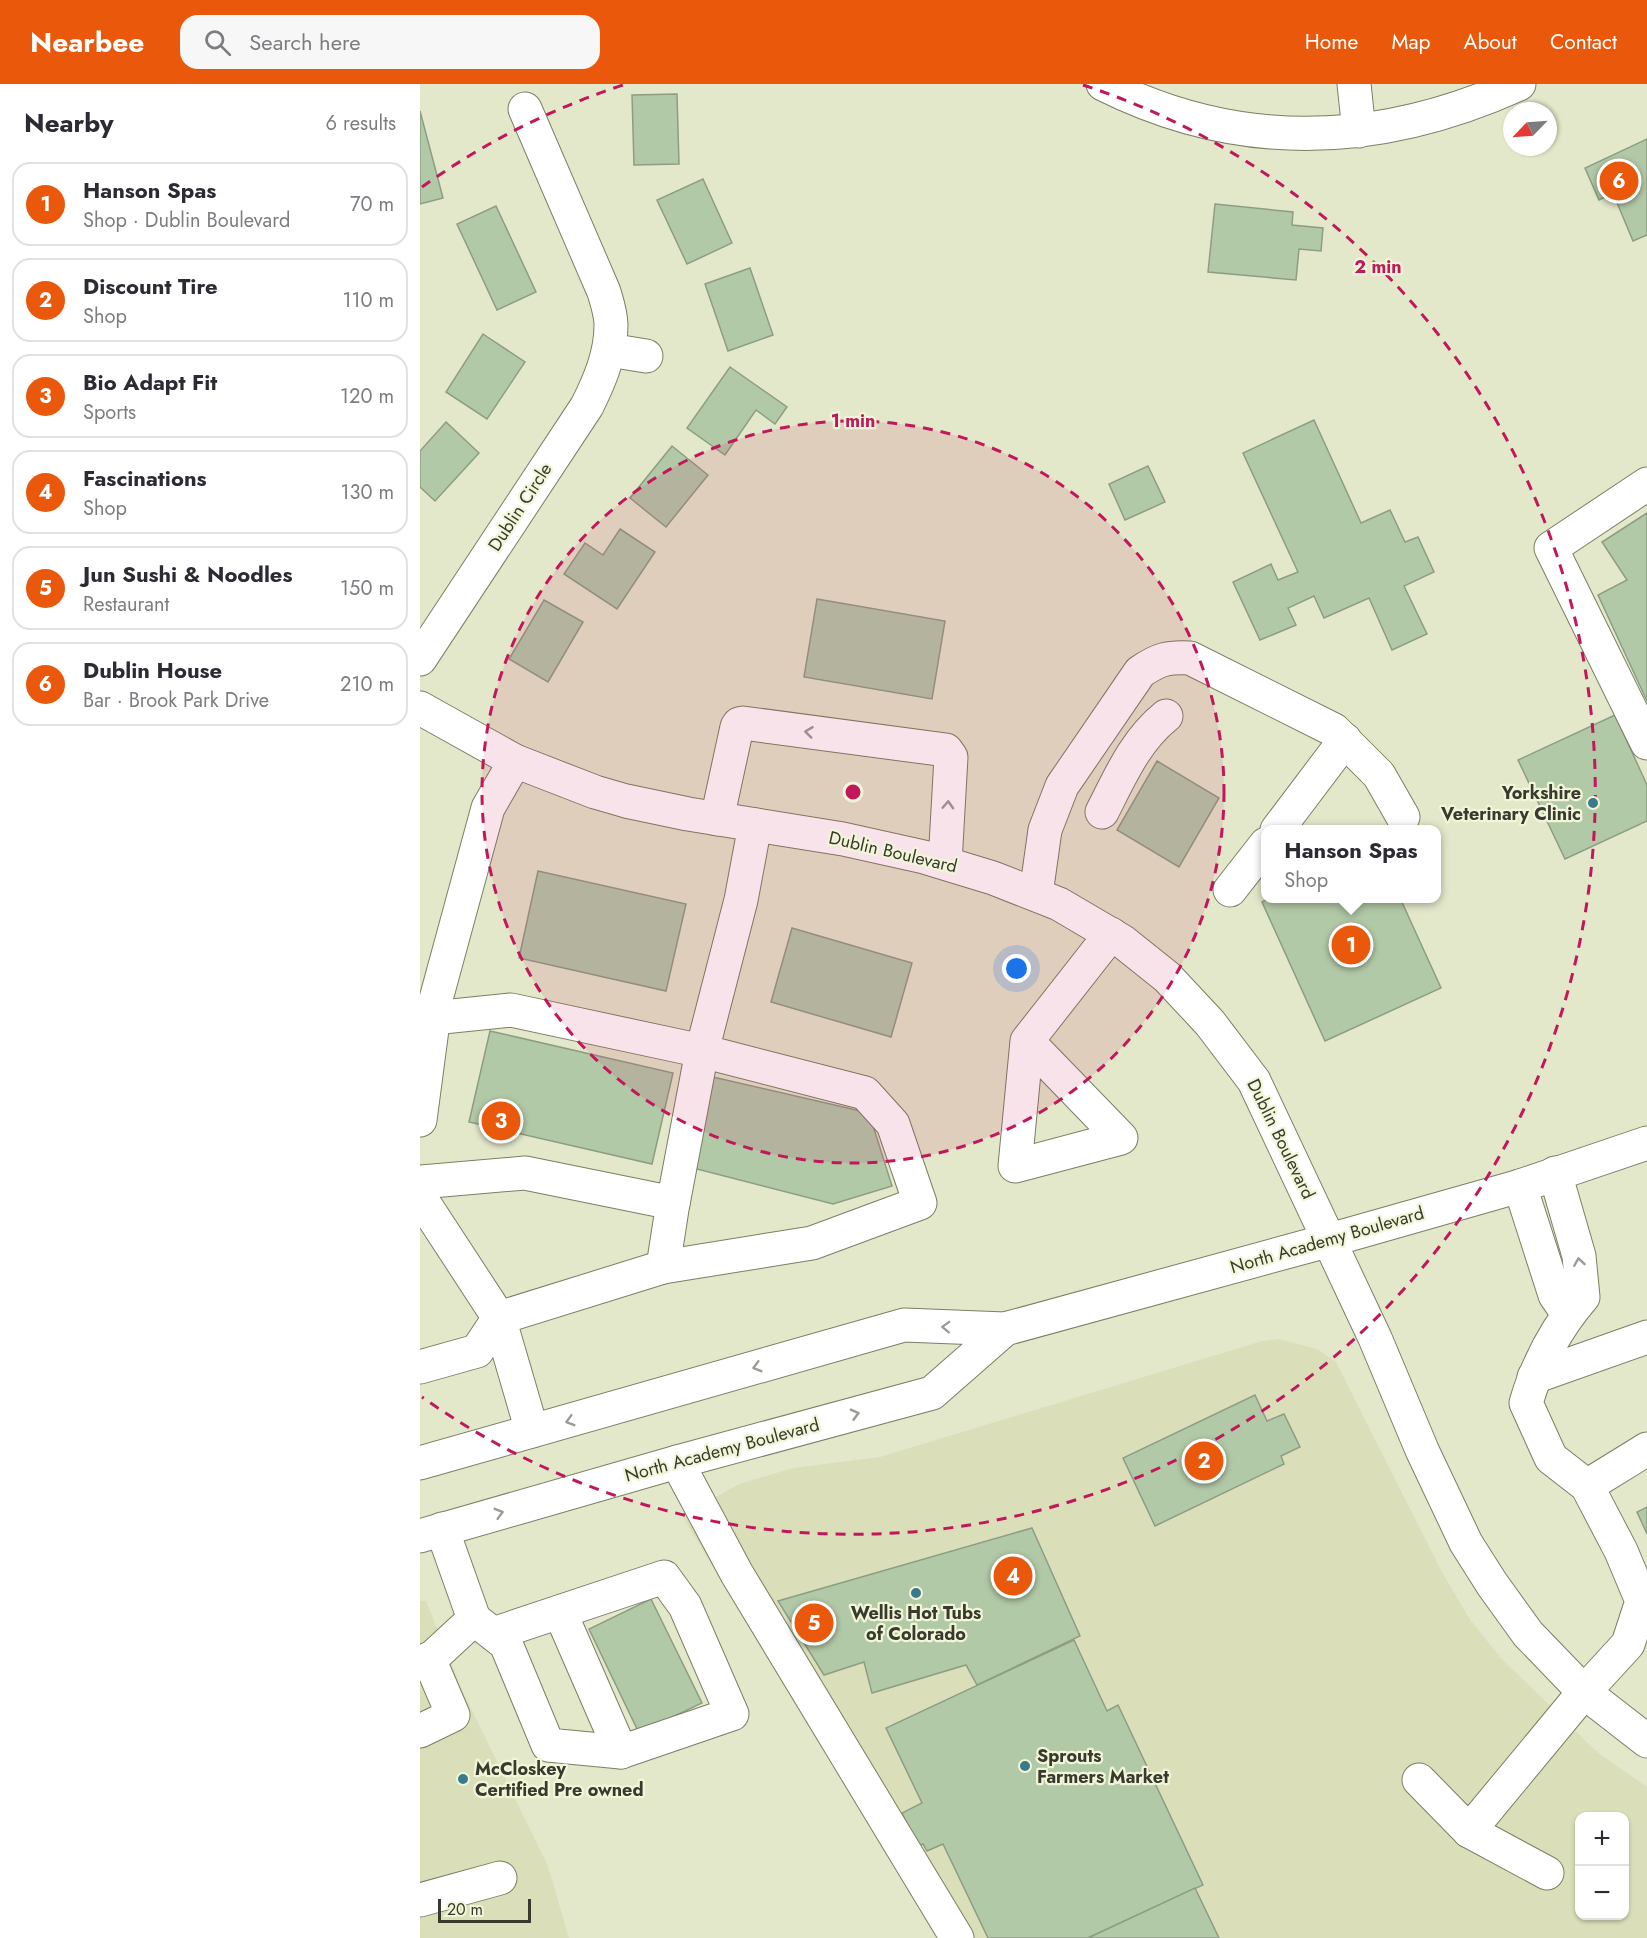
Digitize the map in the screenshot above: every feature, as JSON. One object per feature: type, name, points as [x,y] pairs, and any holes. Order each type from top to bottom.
[{"type":"main road","points":[[1103,84],[1132,98],[1211,124],[1255,131],[1347,133],[1393,126],[1445,114],[1519,84]]},
{"type":"main road","points":[[1354,84],[1359,131]]},
{"type":"main road","name":"Dublin Circle","points":[[420,658],[587,406],[602,378],[609,350],[611,323],[604,292],[525,109]]},
{"type":"main road","points":[[609,350],[646,356]]},
{"type":"main road","points":[[1647,484],[1551,548],[1647,743]]},
{"type":"main road","points":[[1036,894],[1045,830],[1062,786],[1140,672],[1157,661],[1173,657],[1190,658],[1334,730],[1379,775],[1403,817]]},
{"type":"main road","name":"Dublin Boulevard","points":[[420,708],[515,761],[559,780],[626,801],[717,819],[843,839],[945,863],[993,878],[1059,904],[1122,941],[1167,977],[1210,1023],[1254,1081],[1375,1338],[1422,1450],[1466,1543],[1528,1634],[1584,1692],[1647,1741]]},
{"type":"main road","points":[[1102,812],[1130,758],[1150,729],[1166,716]]},
{"type":"main road","points":[[717,819],[739,724],[946,750],[951,757],[945,863]]},
{"type":"main road","points":[[1281,825],[1345,740]]},
{"type":"main road","points":[[421,1106],[436,999],[488,808],[515,761]]},
{"type":"main road","points":[[663,1267],[702,1051],[741,900],[755,825]]},
{"type":"main road","points":[[1230,890],[1261,850]]},
{"type":"main road","points":[[1027,1041],[1111,934]]},
{"type":"main road","points":[[420,1368],[477,1351],[499,1318],[663,1267],[812,1243],[920,1203],[893,1124],[865,1093],[702,1051],[511,1010],[433,1018]]},
{"type":"main road","name":"North Academy Boulevard","points":[[420,1463],[903,1325],[1005,1329],[1520,1186],[1647,1143]]},
{"type":"main road","points":[[420,1182],[525,1173],[673,1203]]},
{"type":"main road","points":[[1469,1830],[1584,1692],[1628,1644],[1642,1602],[1621,1551],[1587,1486],[1551,1458],[1526,1403],[1534,1377],[1568,1314],[1584,1297],[1579,1256],[1555,1173]]},
{"type":"main road","points":[[1520,1186],[1555,1295],[1568,1314]]},
{"type":"main road","points":[[420,1197],[499,1318],[532,1431]]},
{"type":"main road","name":"North Academy Boulevard","points":[[431,1532],[932,1393],[1005,1329]]},
{"type":"main road","points":[[1534,1377],[1647,1337]]},
{"type":"main road","points":[[1587,1486],[1647,1449]]},
{"type":"main road","points":[[677,1462],[737,1574],[957,1938]]},
{"type":"main road","points":[[420,1731],[453,1715],[424,1661],[484,1626],[560,1612],[664,1577],[685,1606],[732,1714],[621,1752],[548,1745],[506,1644],[484,1626],[431,1532]]},
{"type":"main road","points":[[560,1612],[621,1752]]},
{"type":"main road","points":[[1419,1780],[1469,1830],[1547,1873]]},
{"type":"main road","points":[[420,1900],[500,1878]]},
{"type":"shaded area","points":[[1279,1339],[1317,1349],[1336,1362],[1442,1572],[1469,1618],[1500,1657],[1597,1752],[1647,1787],[1647,1938],[938,1938],[682,1516],[739,1484],[793,1468],[880,1457],[1262,1341]]},
{"type":"shaded area","name":"McCloskey Certified Pre owned","points":[[420,1601],[426,1601],[463,1692],[548,1866],[569,1938],[420,1938]]},
{"type":"building","points":[[677,94],[679,164],[634,165],[632,95]]},
{"type":"building","points":[[420,111],[443,198],[420,204]]},
{"type":"building","points":[[1647,139],[1647,235],[1633,241],[1613,193],[1599,200],[1585,168]]},
{"type":"building","points":[[703,179],[732,243],[687,264],[657,200]]},
{"type":"building","points":[[1215,204],[1293,212],[1292,225],[1323,228],[1321,251],[1299,249],[1296,280],[1208,272]]},
{"type":"building","points":[[496,206],[536,292],[497,310],[457,224]]},
{"type":"building","points":[[750,268],[773,335],[728,351],[705,284]]},
{"type":"building","points":[[483,334],[525,362],[487,419],[446,392]]},
{"type":"building","points":[[730,367],[787,407],[775,424],[756,410],[725,455],[687,428]]},
{"type":"building","points":[[1314,420],[1361,523],[1390,510],[1405,542],[1418,537],[1434,572],[1404,586],[1427,634],[1392,650],[1369,598],[1324,618],[1314,596],[1288,608],[1296,625],[1260,640],[1233,582],[1271,564],[1278,580],[1298,572],[1243,453]]},
{"type":"building","points":[[446,422],[479,453],[435,501],[420,487],[420,451]]},
{"type":"building","points":[[672,446],[708,475],[666,527],[630,498]]},
{"type":"building","points":[[1148,466],[1165,502],[1125,520],[1109,484]]},
{"type":"building","points":[[1647,513],[1647,701],[1598,595],[1627,580],[1602,542]]},
{"type":"building","points":[[620,529],[655,552],[617,609],[564,574],[585,543],[603,555]]},
{"type":"building","points":[[817,599],[945,621],[932,699],[804,677]]},
{"type":"building","points":[[544,600],[583,622],[548,682],[509,659]]},
{"type":"building","name":"Yorkshire Veterinary Clinic","points":[[1615,715],[1647,785],[1647,821],[1565,859],[1518,760]]},
{"type":"building","points":[[1157,761],[1219,798],[1179,867],[1117,830]]},
{"type":"building","points":[[538,871],[686,904],[666,991],[519,958]]},
{"type":"building","points":[[1262,903],[1402,903],[1441,988],[1325,1041]]},
{"type":"building","points":[[792,928],[912,963],[891,1037],[771,1002]]},
{"type":"building","points":[[490,1031],[673,1073],[652,1164],[469,1122]]},
{"type":"building","points":[[713,1077],[869,1113],[892,1186],[833,1204],[693,1168]]},
{"type":"building","points":[[1255,1395],[1267,1421],[1284,1414],[1300,1447],[1281,1456],[1284,1464],[1155,1526],[1123,1458]]},
{"type":"building","points":[[1647,1507],[1647,1534],[1637,1512]]},
{"type":"building","points":[[1032,1528],[1080,1636],[977,1685],[966,1665],[872,1693],[864,1662],[824,1675],[778,1601]]},
{"type":"building","points":[[651,1599],[702,1703],[639,1733],[589,1629]]},
{"type":"building","name":"Sprouts Farmers Market","points":[[1074,1640],[1107,1711],[1118,1705],[1203,1885],[1088,1938],[988,1938],[943,1844],[927,1851],[923,1844],[917,1846],[902,1813],[922,1803],[886,1728]]},
{"type":"building","points":[[1195,1888],[1219,1938],[1088,1938]]},
{"type":"place","name":"Dublin House","points":[[1619,181]]},
{"type":"place","name":"Yorkshire Veterinary Clinic","points":[[1593,803]]},
{"type":"place","name":"Hanson Spas","points":[[1351,945]]},
{"type":"place","name":"Bio Adapt Fit","points":[[501,1121]]},
{"type":"place","name":"Discount Tire","points":[[1204,1461]]},
{"type":"place","name":"Fascinations","points":[[1013,1576]]},
{"type":"place","name":"Wellis Hot Tubs of Colorado","points":[[916,1593]]},
{"type":"place","name":"Jun Sushi & Noodles","points":[[814,1623]]},
{"type":"place","name":"Sprouts Farmers Market","points":[[1025,1766]]},
{"type":"place","name":"McCloskey Certified Pre owned","points":[[463,1779]]}]
